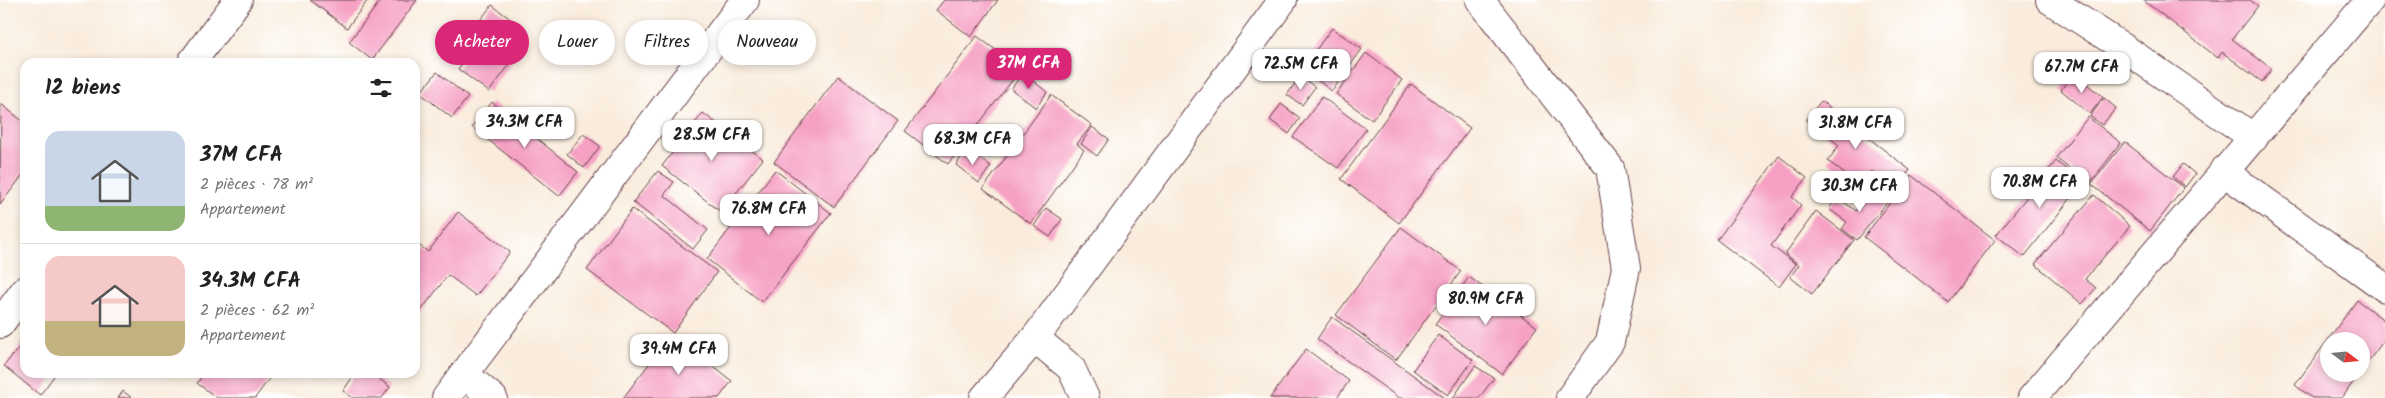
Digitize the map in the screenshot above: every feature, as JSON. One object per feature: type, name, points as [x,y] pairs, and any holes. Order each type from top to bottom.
[{"type":"street","points":[[195,58],[238,0]]},
{"type":"street","points":[[446,398],[745,0]]},
{"type":"street","points":[[984,398],[1035,338],[1283,0]]},
{"type":"street","points":[[1480,0],[1610,168],[1626,268],[1610,342],[1570,398]]},
{"type":"street","points":[[2050,0],[2121,46],[2254,138]]},
{"type":"street","points":[[2032,398],[2370,0]]},
{"type":"street","points":[[2223,172],[2385,288]]},
{"type":"street","points":[[0,324],[20,297]]},
{"type":"street","points":[[1035,338],[1071,368],[1086,398]]},
{"type":"street","points":[[464,374],[493,398]]},
{"type":"building","points":[[310,0],[368,0],[347,28]]},
{"type":"building","points":[[381,0],[417,0],[374,58],[369,58],[349,42]]},
{"type":"building","points":[[944,0],[998,0],[971,37],[936,10]]},
{"type":"building","points":[[2143,0],[2250,0],[2258,6],[2232,39],[2272,69],[2262,82],[2222,52],[2218,58]]},
{"type":"building","points":[[492,5],[512,20],[480,20]]},
{"type":"building","points":[[1332,28],[1362,49],[1332,91],[1302,69]]},
{"type":"building","points":[[977,36],[1021,69],[948,164],[905,131]]},
{"type":"building","points":[[1366,53],[1402,80],[1372,120],[1336,94]]},
{"type":"building","points":[[461,65],[509,65],[489,92],[458,69]]},
{"type":"building","points":[[437,72],[468,97],[452,118],[420,93]]},
{"type":"building","points":[[1023,73],[1047,92],[1036,108],[1011,89]]},
{"type":"building","points":[[2073,73],[2103,97],[2090,114],[2061,90]]},
{"type":"building","points":[[838,76],[898,121],[834,207],[774,162]]},
{"type":"building","points":[[1300,76],[1315,87],[1302,105],[1287,95]]},
{"type":"building","points":[[1411,84],[1470,128],[1399,223],[1341,179]]},
{"type":"building","points":[[1051,95],[1092,125],[1077,144],[1084,150],[1031,224],[983,189]]},
{"type":"building","points":[[1322,97],[1366,129],[1338,168],[1293,137]]},
{"type":"building","points":[[2104,98],[2116,108],[2102,125],[2090,116]]},
{"type":"building","points":[[1821,101],[1910,170],[1895,189],[1871,171],[1860,186],[1828,161],[1839,145],[1806,120]]},
{"type":"building","points":[[492,102],[578,172],[559,196],[472,127]]},
{"type":"building","points":[[1,104],[20,119],[20,179],[0,205]]},
{"type":"building","points":[[1281,104],[1300,118],[1289,134],[1270,120]]},
{"type":"building","points":[[703,113],[763,159],[721,212],[662,166]]},
{"type":"building","points":[[2088,117],[2121,143],[2089,184],[2056,158]]},
{"type":"building","points":[[1092,127],[1109,139],[1097,156],[1081,144]]},
{"type":"building","points":[[583,134],[600,146],[584,168],[567,154]]},
{"type":"building","points":[[2125,142],[2184,188],[2150,231],[2091,184]]},
{"type":"building","points":[[967,149],[991,166],[979,183],[956,165]]},
{"type":"building","points":[[1779,156],[1807,178],[1792,197],[1801,205],[1771,246],[1796,264],[1779,287],[1717,240]]},
{"type":"building","points":[[2056,161],[2083,183],[2024,257],[1996,235]]},
{"type":"building","points":[[2183,164],[2195,174],[2185,187],[2173,177]]},
{"type":"building","points":[[775,170],[831,213],[762,302],[707,259]]},
{"type":"building","points":[[658,171],[674,182],[664,195],[708,230],[693,249],[633,202]]},
{"type":"building","points":[[1911,175],[1995,240],[1948,302],[1864,237]]},
{"type":"building","points":[[1874,188],[1889,200],[1857,240],[1842,229],[1847,222],[1829,209],[1837,197],[1856,211]]},
{"type":"building","points":[[2094,195],[2130,226],[2085,279],[2096,288],[2082,304],[2035,264]]},
{"type":"building","points":[[1046,208],[1062,219],[1050,237],[1034,226]]},
{"type":"building","points":[[632,209],[717,272],[673,333],[587,270]]},
{"type":"building","points":[[1816,211],[1854,240],[1812,294],[1790,277],[1799,265],[1785,254]]},
{"type":"building","points":[[458,212],[510,252],[476,296],[448,275],[420,312],[420,246],[428,252]]},
{"type":"building","points":[[1401,227],[1461,271],[1396,360],[1336,315]]},
{"type":"building","points":[[1469,277],[1537,327],[1502,374],[1435,324]]},
{"type":"building","points":[[2357,300],[2385,321],[2385,339],[2370,359],[2370,332],[2334,332]]},
{"type":"building","points":[[1332,317],[1445,398],[1399,398],[1317,339]]},
{"type":"building","points":[[671,335],[732,381],[719,398],[623,398]]},
{"type":"building","points":[[1438,335],[1473,360],[1448,395],[1413,370]]},
{"type":"building","points":[[20,346],[20,378],[53,378],[40,395],[4,366]]},
{"type":"building","points":[[1306,349],[1349,381],[1337,398],[1270,398]]},
{"type":"building","points":[[2320,351],[2320,382],[2353,382],[2342,398],[2312,398],[2295,385]]},
{"type":"building","points":[[1475,366],[1494,378],[1479,398],[1453,398]]},
{"type":"building","points":[[201,378],[270,378],[255,398],[217,398],[197,383]]},
{"type":"building","points":[[352,378],[378,378],[390,387],[382,398],[353,398],[343,391]]},
{"type":"building","points":[[123,391],[132,398],[118,398]]}]
